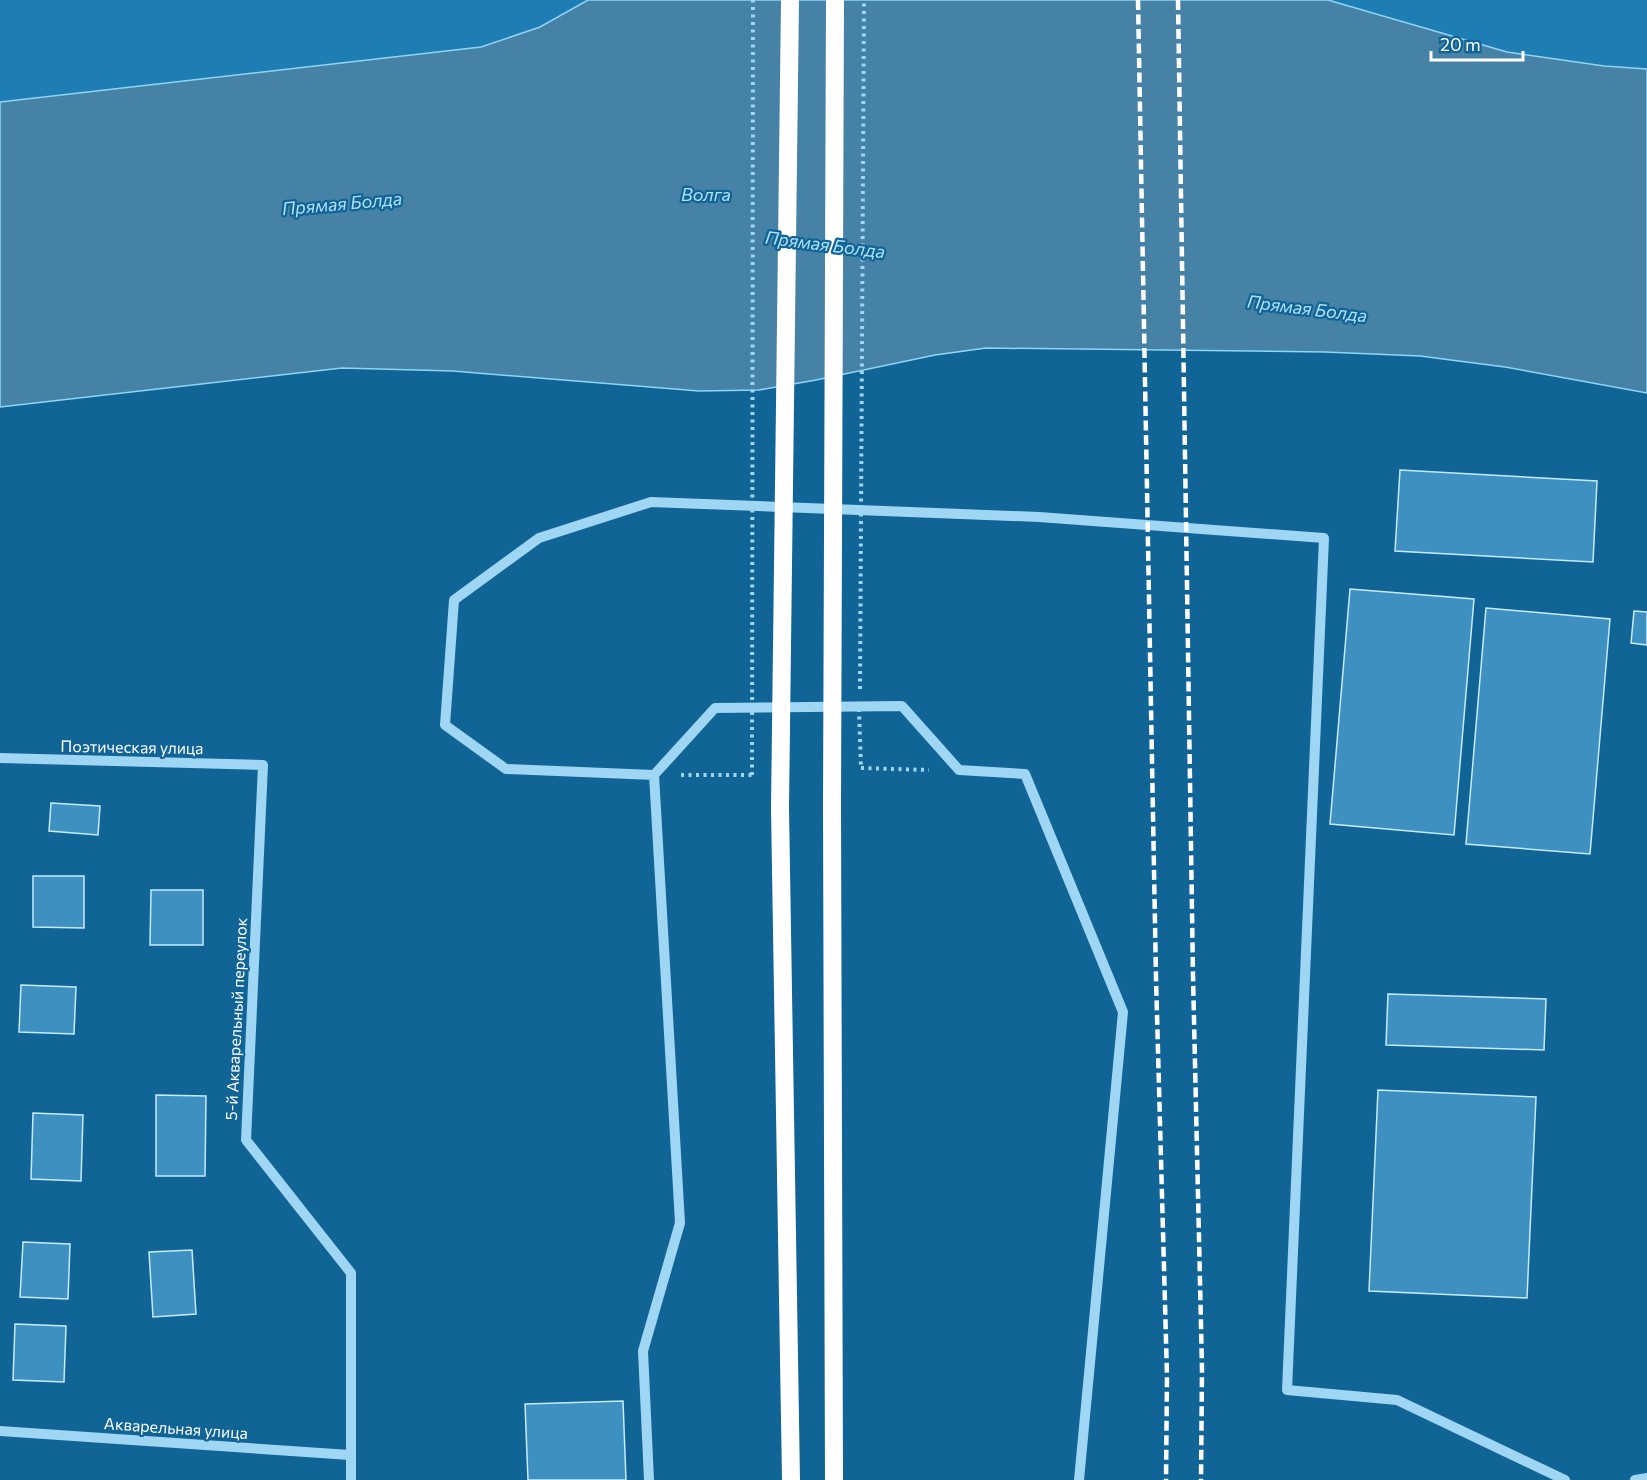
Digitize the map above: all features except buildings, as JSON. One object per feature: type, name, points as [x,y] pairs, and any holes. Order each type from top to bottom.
[{"type":"highway","points":[[790,0],[780,808],[791,1480]]},
{"type":"highway","points":[[834,1480],[832,805],[835,0]]},
{"type":"street","points":[[654,775],[506,769],[445,725],[454,600],[539,538],[651,502],[1039,517],[1324,538],[1287,1390],[1397,1400],[1565,1480]]},
{"type":"street","points":[[649,1480],[643,1351],[680,1223],[654,775],[715,708],[902,706],[958,770],[1025,774],[1124,1012],[1079,1480]]},
{"type":"street","name":"Поэтическая улица","points":[[0,758],[263,765]]},
{"type":"street","name":"5-й Акварельный переулок","points":[[263,765],[246,1140],[351,1273],[351,1480]]},
{"type":"street","name":"Акварельная улица","points":[[0,1431],[350,1455]]},
{"type":"street","points":[[1635,1480],[1647,1478]]},
{"type":"path","points":[[654,775],[752,775],[753,0]]},
{"type":"path","points":[[864,0],[861,768],[958,770]]},
{"type":"shaded area","points":[[0,0],[588,0],[540,27],[481,47],[0,102]]},
{"type":"shaded area","points":[[1328,0],[1647,0],[1647,69],[1604,66],[1507,52]]},
{"type":"water","name":"Волга","points":[[588,0],[1328,0],[1507,52],[1604,66],[1647,69],[1647,393],[1505,367],[1420,356],[1325,352],[986,348],[935,355],[759,390],[699,391],[453,371],[342,368],[0,407],[0,102],[481,47],[540,27]]},
{"type":"railway","points":[[1138,0],[1156,978],[1167,1376],[1166,1480]]},
{"type":"railway","points":[[1178,0],[1193,976],[1202,1369],[1201,1480]]},
{"type":"water label","name":"Прямая Болда","points":[[342,204]]},
{"type":"water label","name":"Прямая Болда","points":[[825,245]]},
{"type":"water label","name":"Прямая Болда","points":[[1307,309]]}]
